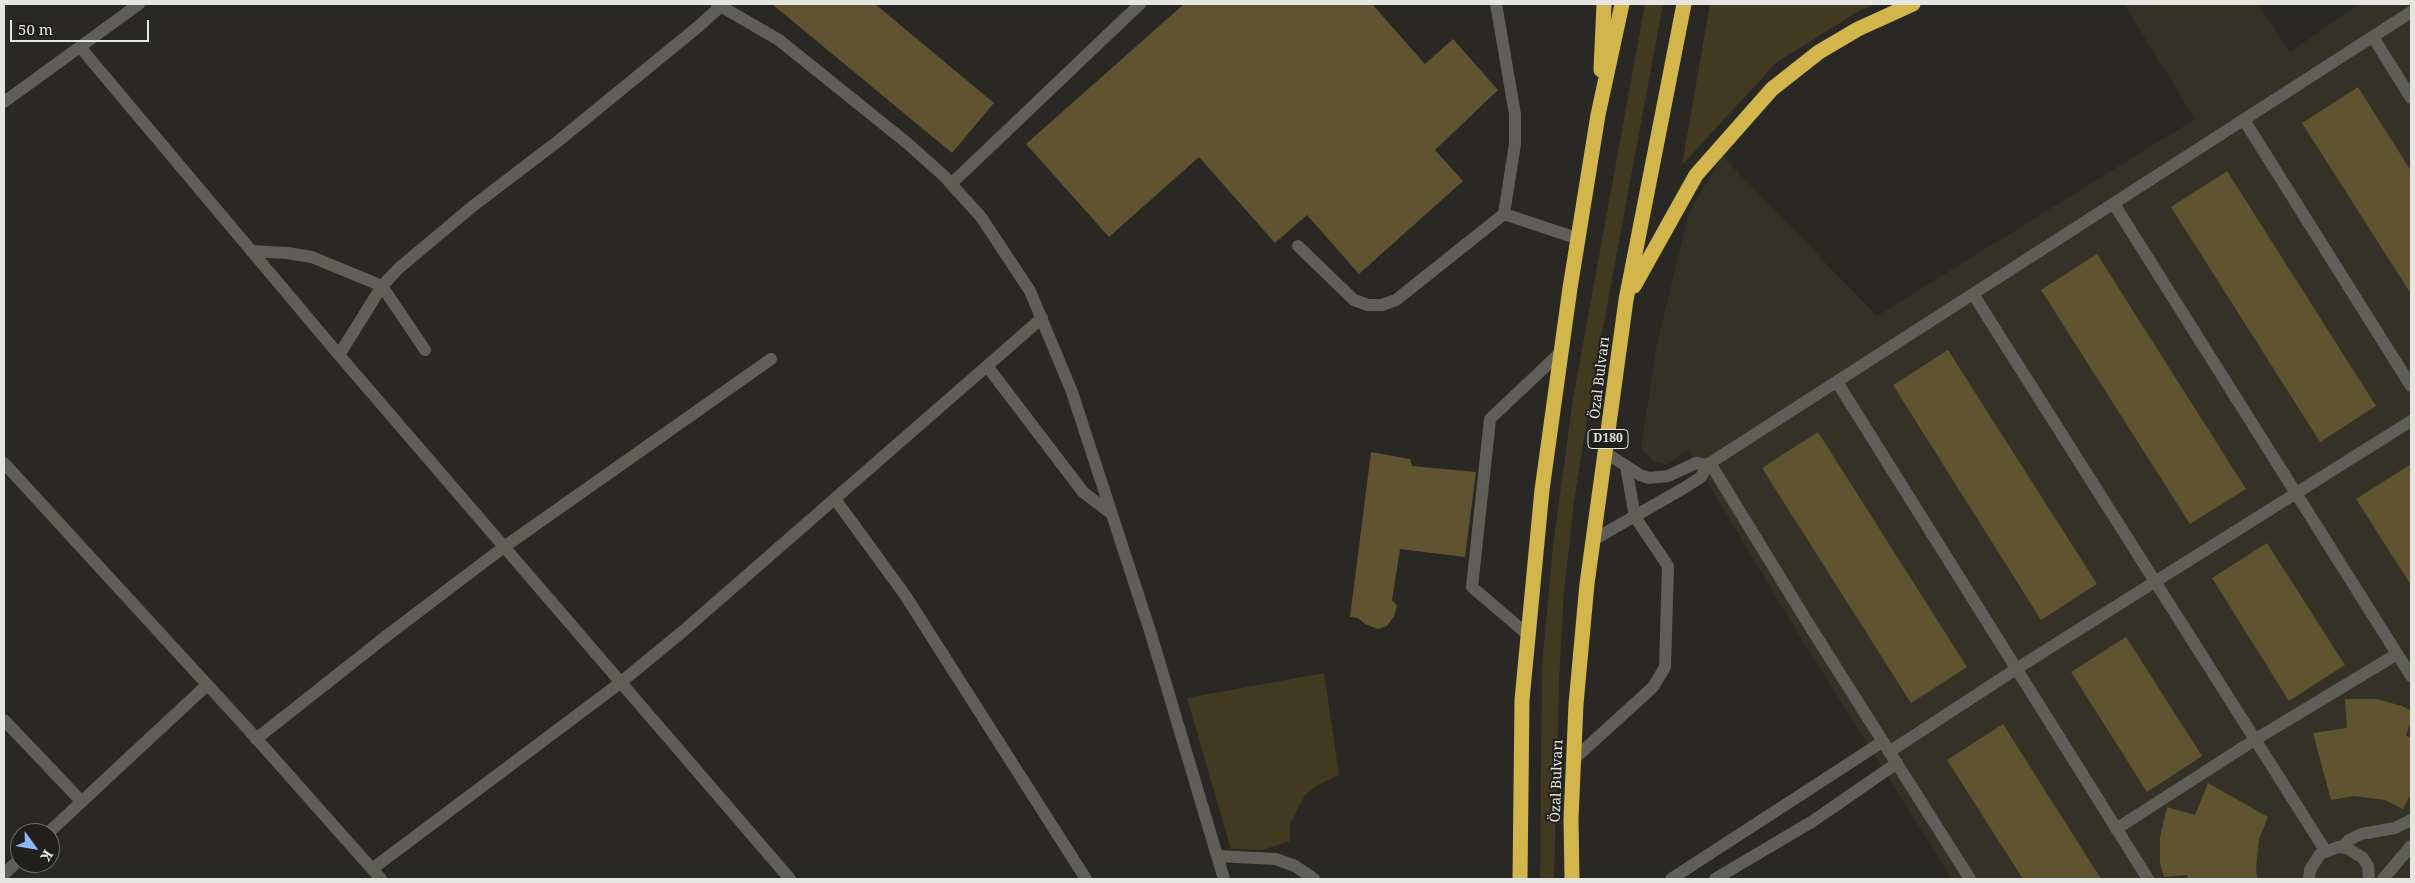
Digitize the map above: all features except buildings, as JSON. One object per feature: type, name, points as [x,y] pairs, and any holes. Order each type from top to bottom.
[{"type":"highway","points":[[1598,115],[1604,4]]},
{"type":"highway","points":[[1520,879],[1520,772],[1527,634],[1542,490],[1598,115],[1622,4]]},
{"type":"highway","name":"Özal Bulvarı","points":[[1572,879],[1571,819],[1574,758],[1587,584],[1626,300],[1684,4]]},
{"type":"highway","points":[[1626,300],[1696,175],[1772,89],[1819,52],[1858,29],[1914,4]]},
{"type":"street","points":[[4,102],[139,4]]},
{"type":"street","points":[[951,184],[1140,4]]},
{"type":"street","points":[[1298,246],[1354,300],[1368,305],[1382,305],[1396,300],[1504,214],[1515,144],[1515,114],[1496,4]]},
{"type":"street","points":[[339,355],[382,286],[399,268],[473,206],[557,142],[719,5],[778,40],[907,143],[951,184],[981,217],[1030,291],[1072,392],[1148,624],[1224,879]]},
{"type":"street","points":[[1593,540],[1700,477],[1708,464],[2411,12]]},
{"type":"street","points":[[2373,37],[2411,98]]},
{"type":"street","points":[[80,47],[339,355],[790,879]]},
{"type":"street","points":[[2244,120],[2411,386]]},
{"type":"street","points":[[2114,204],[2411,676]]},
{"type":"street","points":[[1504,214],[1579,239]]},
{"type":"street","points":[[251,251],[287,252],[312,257],[382,286],[425,350]]},
{"type":"street","points":[[1973,294],[2157,581],[2325,850]]},
{"type":"street","points":[[372,869],[620,683],[689,626],[1042,318]]},
{"type":"street","points":[[1527,634],[1472,587],[1490,419],[1562,351]]},
{"type":"street","points":[[256,739],[389,634],[504,547],[771,359]]},
{"type":"street","points":[[987,366],[1083,492],[1112,514]]},
{"type":"street","points":[[1837,382],[2148,879]]},
{"type":"street","points":[[1671,879],[2016,669],[2411,421]]},
{"type":"street","points":[[1606,453],[1640,475],[1649,478],[1668,476],[1696,463],[1708,464]]},
{"type":"street","points":[[4,463],[381,879]]},
{"type":"street","points":[[1708,464],[1970,879]]},
{"type":"street","points":[[1574,758],[1653,687],[1665,667],[1668,566],[1635,516],[1626,466]]},
{"type":"street","points":[[834,500],[905,595],[1086,879]]},
{"type":"street","points":[[2116,829],[2256,739],[2398,654]]},
{"type":"street","points":[[59,823],[207,685]]},
{"type":"street","points":[[4,720],[82,802]]},
{"type":"street","points":[[1715,879],[1812,821],[1896,764]]},
{"type":"street","points":[[2342,847],[2349,840],[2361,834],[2395,828],[2411,820]]},
{"type":"street","points":[[2383,879],[2411,846]]},
{"type":"street","points":[[2309,879],[2314,861],[2325,850],[2342,847],[2356,851],[2363,858],[2368,866],[2370,879]]},
{"type":"street","points":[[1217,856],[1276,859],[1295,866],[1314,879]]},
{"type":"shaded area","points":[[1645,4],[1663,4],[1594,376],[1574,501],[1564,591],[1559,682],[1554,879],[1540,879],[1542,666],[1553,546],[1573,399]]},
{"type":"shaded area","points":[[1710,4],[1876,4],[1859,11],[1777,62],[1682,165]]},
{"type":"shaded area","points":[[2124,4],[2258,4],[2290,52],[2359,4],[2411,4],[2411,879],[1952,879],[1804,643],[1688,450],[1667,465],[1653,461],[1641,448],[1657,343],[1689,213],[1722,156],[1877,316],[2195,119]]},
{"type":"shaded area","points":[[1324,673],[1339,775],[1316,786],[1305,795],[1290,824],[1290,841],[1262,850],[1231,849],[1187,698]]}]
